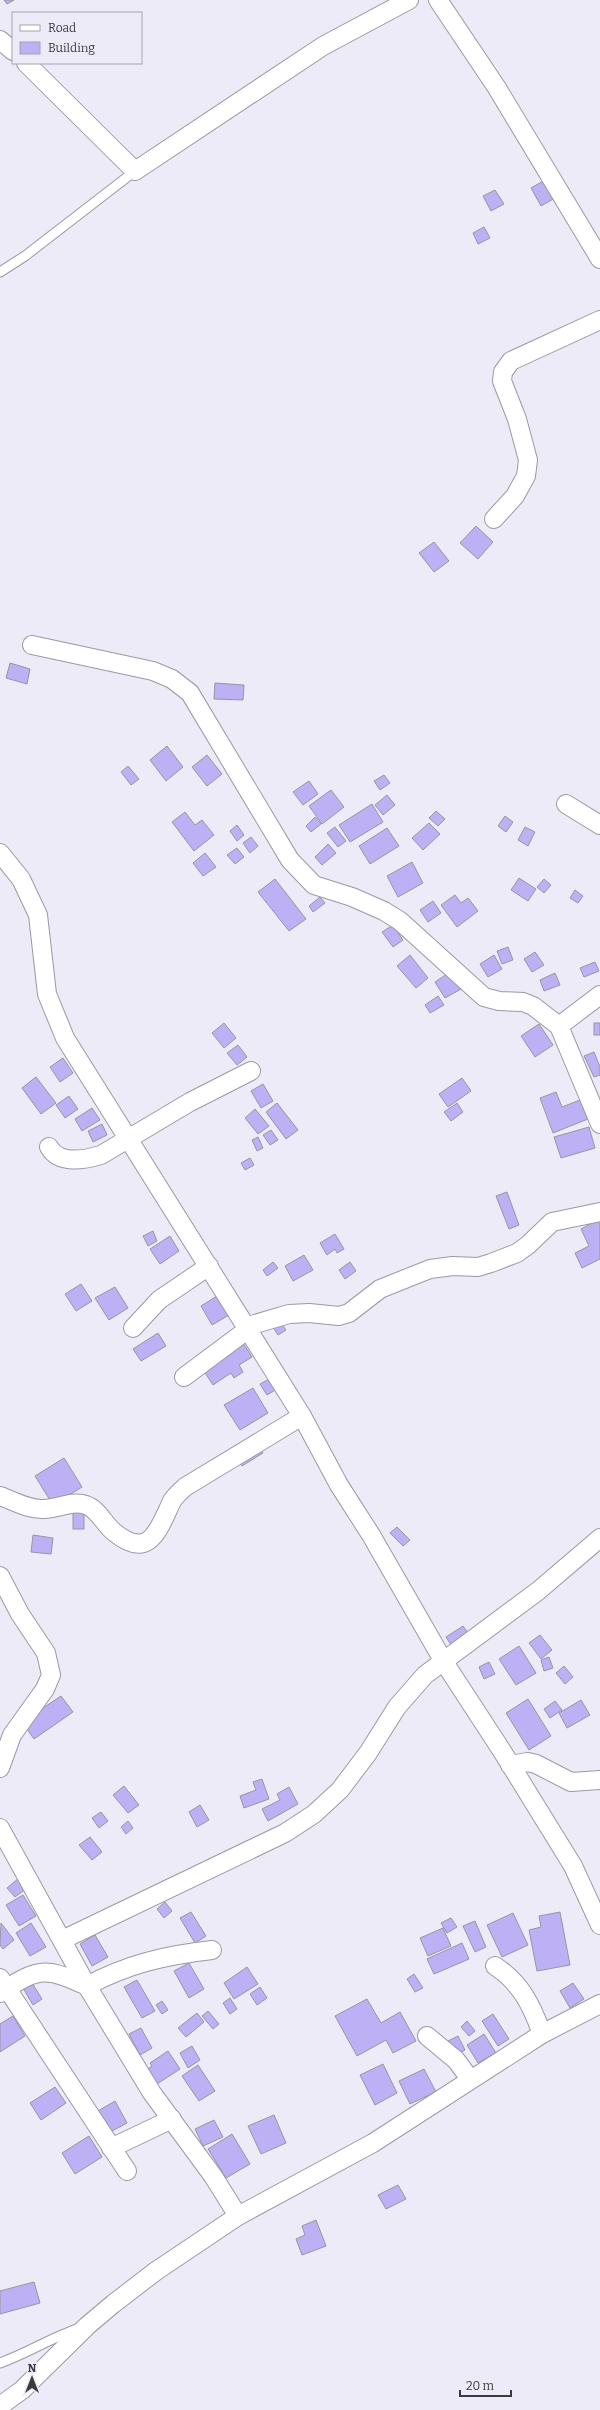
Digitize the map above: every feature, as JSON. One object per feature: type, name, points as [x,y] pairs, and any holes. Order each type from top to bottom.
[{"type":"street","points":[[27,64],[135,171],[323,46],[409,0]]},
{"type":"street","points":[[438,0],[497,88],[600,259]]},
{"type":"street","points":[[0,40],[12,50]]},
{"type":"street","points":[[494,519],[515,496],[526,476],[528,460],[517,419],[502,381],[503,372],[511,361],[600,320]]},
{"type":"street","points":[[32,645],[154,671],[172,679],[190,693],[290,860],[314,885],[352,897],[384,911],[400,921],[484,997],[499,1001],[523,1002],[542,1012],[559,1026],[600,1124]]},
{"type":"street","points":[[566,804],[600,825]]},
{"type":"street","points":[[0,853],[21,879],[38,915],[47,994],[66,1038],[302,1416],[339,1485],[371,1535],[444,1662],[573,1866],[600,1925]]},
{"type":"street","points":[[559,1026],[600,995]]},
{"type":"street","points":[[48,1147],[53,1154],[62,1159],[88,1159],[101,1155],[190,1102],[250,1071]]},
{"type":"street","points":[[184,1377],[247,1328],[289,1314],[309,1313],[339,1316],[349,1313],[380,1289],[440,1266],[478,1267],[491,1264],[517,1252],[528,1245],[552,1222],[600,1212]]},
{"type":"street","points":[[133,1328],[159,1300],[209,1266]]},
{"type":"street","points":[[0,1496],[33,1509],[44,1510],[70,1504],[87,1505],[123,1540],[135,1544],[144,1543],[159,1531],[173,1499],[184,1487],[302,1416]]},
{"type":"street","points":[[62,1940],[285,1833],[314,1814],[340,1790],[409,1691],[425,1675],[538,1591],[600,1538]]},
{"type":"street","points":[[0,1576],[20,1614],[46,1653],[50,1675],[45,1689],[12,1734],[0,1768]]},
{"type":"street","points":[[510,1765],[528,1762],[536,1764],[571,1782],[582,1783],[600,1780]]},
{"type":"street","points":[[0,1828],[87,1986],[152,2093],[172,2119],[238,2216]]},
{"type":"street","points":[[127,2171],[2,1987],[25,1977],[44,1972],[58,1973],[87,1986],[135,1964],[181,1953],[212,1950]]},
{"type":"street","points":[[495,1966],[509,1975],[528,1999],[542,2034]]},
{"type":"street","points":[[0,2406],[22,2390],[87,2326],[156,2271],[238,2216],[373,2142],[542,2034],[600,2004]]},
{"type":"street","points":[[427,2036],[456,2060],[470,2079]]},
{"type":"street","points":[[111,2148],[172,2119]]},
{"type":"lane","points":[[0,272],[48,239],[135,171]]},
{"type":"lane","points":[[0,2363],[18,2357],[60,2334],[87,2326]]},
{"type":"building","points":[[4,0],[14,0],[7,4]]},
{"type":"building","points":[[545,180],[555,198],[541,206],[531,188]]},
{"type":"building","points":[[495,190],[504,204],[491,211],[483,196]]},
{"type":"building","points":[[484,227],[490,238],[478,244],[473,233]]},
{"type":"building","points":[[476,526],[493,542],[478,559],[460,543]]},
{"type":"building","points":[[434,542],[449,561],[434,572],[419,553]]},
{"type":"building","points":[[10,663],[30,669],[27,684],[6,678]]},
{"type":"building","points":[[215,683],[244,685],[243,700],[214,699]]},
{"type":"building","points":[[167,746],[183,767],[166,781],[150,760]]},
{"type":"building","points":[[207,755],[222,774],[207,786],[192,767]]},
{"type":"building","points":[[128,766],[139,779],[131,785],[121,772]]},
{"type":"building","points":[[384,775],[390,783],[380,790],[374,781]]},
{"type":"building","points":[[309,781],[318,794],[303,805],[293,792]]},
{"type":"building","points":[[331,790],[344,807],[322,824],[309,806]]},
{"type":"building","points":[[387,795],[395,805],[383,815],[375,805]]},
{"type":"building","points":[[372,804],[383,822],[350,842],[339,825]]},
{"type":"building","points":[[436,811],[445,819],[438,826],[429,818]]},
{"type":"building","points":[[185,812],[195,825],[202,820],[214,835],[194,851],[172,822]]},
{"type":"building","points":[[505,816],[513,822],[506,832],[498,826]]},
{"type":"building","points":[[315,817],[321,824],[311,832],[306,826]]},
{"type":"building","points":[[429,823],[440,834],[423,850],[412,838]]},
{"type":"building","points":[[237,825],[244,835],[237,841],[230,831]]},
{"type":"building","points":[[335,827],[346,841],[338,847],[327,833]]},
{"type":"building","points":[[525,827],[535,832],[528,846],[518,840]]},
{"type":"building","points":[[387,828],[399,846],[370,864],[359,846]]},
{"type":"building","points":[[251,837],[258,846],[250,853],[243,843]]},
{"type":"building","points":[[328,844],[336,853],[322,865],[315,857]]},
{"type":"building","points":[[237,848],[244,857],[235,864],[227,855]]},
{"type":"building","points":[[205,853],[216,867],[203,876],[193,863]]},
{"type":"building","points":[[412,862],[423,883],[398,897],[387,876]]},
{"type":"building","points":[[519,878],[536,889],[528,901],[511,890]]},
{"type":"building","points":[[275,879],[306,919],[289,931],[258,892]]},
{"type":"building","points":[[544,879],[551,885],[544,893],[537,887]]},
{"type":"building","points":[[575,890],[583,896],[578,903],[570,898]]},
{"type":"building","points":[[455,895],[461,903],[468,898],[478,911],[457,927],[441,905]]},
{"type":"building","points":[[320,897],[325,903],[313,912],[309,906]]},
{"type":"building","points":[[433,901],[441,913],[428,922],[420,910]]},
{"type":"building","points":[[393,925],[403,940],[393,947],[382,932]]},
{"type":"building","points":[[508,947],[513,960],[502,964],[497,951]]},
{"type":"building","points":[[535,952],[544,965],[532,972],[524,959]]},
{"type":"building","points":[[410,955],[428,978],[416,988],[397,966]]},
{"type":"building","points":[[494,955],[502,969],[488,977],[480,964]]},
{"type":"building","points":[[595,962],[599,971],[584,977],[580,968]]},
{"type":"building","points":[[450,972],[461,989],[445,998],[435,982]]},
{"type":"building","points":[[555,973],[560,985],[544,991],[540,980]]},
{"type":"building","points":[[438,996],[444,1005],[430,1013],[425,1005]]},
{"type":"building","points":[[224,1023],[236,1038],[224,1048],[212,1033]]},
{"type":"building","points":[[594,1023],[600,1023],[600,1035],[594,1035]]},
{"type":"building","points":[[539,1024],[553,1045],[535,1057],[521,1036]]},
{"type":"building","points":[[238,1045],[247,1057],[237,1065],[227,1053]]},
{"type":"building","points":[[594,1052],[600,1067],[600,1075],[594,1077],[584,1056]]},
{"type":"building","points":[[63,1058],[73,1073],[60,1082],[50,1067]]},
{"type":"building","points":[[36,1077],[56,1103],[41,1114],[22,1088]]},
{"type":"building","points":[[462,1078],[471,1091],[448,1107],[439,1094]]},
{"type":"building","points":[[263,1084],[273,1101],[261,1108],[251,1091]]},
{"type":"building","points":[[556,1092],[562,1107],[580,1100],[588,1119],[553,1133],[540,1098]]},
{"type":"building","points":[[69,1096],[78,1109],[65,1118],[56,1105]]},
{"type":"building","points":[[277,1103],[298,1130],[286,1139],[266,1112]]},
{"type":"building","points":[[457,1103],[463,1112],[451,1121],[444,1112]]},
{"type":"building","points":[[92,1108],[100,1120],[82,1131],[75,1119]]},
{"type":"building","points":[[255,1109],[269,1126],[258,1134],[245,1118]]},
{"type":"building","points":[[102,1124],[107,1135],[93,1142],[88,1131]]},
{"type":"building","points":[[589,1127],[595,1148],[561,1158],[554,1137]]},
{"type":"building","points":[[271,1130],[278,1140],[270,1145],[263,1135]]},
{"type":"building","points":[[258,1137],[263,1148],[257,1151],[252,1140]]},
{"type":"building","points":[[250,1158],[254,1165],[245,1170],[241,1163]]},
{"type":"building","points":[[507,1192],[519,1225],[509,1229],[496,1196]]},
{"type":"building","points":[[600,1219],[600,1259],[582,1268],[575,1253],[589,1246],[581,1229]]},
{"type":"building","points":[[153,1231],[157,1241],[148,1246],[143,1236]]},
{"type":"building","points":[[335,1234],[344,1249],[337,1253],[335,1249],[327,1255],[320,1243]]},
{"type":"building","points":[[170,1236],[179,1251],[160,1264],[150,1249]]},
{"type":"building","points":[[304,1255],[313,1270],[293,1281],[285,1266]]},
{"type":"building","points":[[273,1262],[278,1268],[267,1276],[263,1270]]},
{"type":"building","points":[[350,1262],[356,1271],[345,1279],[339,1270]]},
{"type":"building","points":[[81,1284],[92,1301],[76,1311],[65,1294]]},
{"type":"building","points":[[115,1287],[128,1308],[109,1320],[95,1298]]},
{"type":"building","points":[[217,1296],[229,1315],[212,1325],[201,1306]]},
{"type":"building","points":[[278,1319],[286,1330],[278,1335],[271,1324]]},
{"type":"building","points":[[158,1333],[166,1346],[141,1361],[133,1349]]},
{"type":"building","points":[[243,1343],[252,1357],[239,1365],[243,1372],[234,1378],[231,1373],[213,1385],[200,1365]]},
{"type":"building","points":[[271,1378],[277,1389],[267,1395],[260,1384]]},
{"type":"building","points":[[253,1388],[268,1413],[240,1430],[224,1405]]},
{"type":"building","points":[[258,1445],[263,1453],[242,1466],[237,1457]]},
{"type":"building","points":[[64,1458],[82,1487],[53,1505],[35,1476]]},
{"type":"building","points":[[73,1511],[84,1511],[84,1529],[73,1529]]},
{"type":"building","points":[[397,1527],[410,1540],[403,1546],[390,1533]]},
{"type":"building","points":[[33,1535],[53,1538],[51,1554],[31,1552]]},
{"type":"building","points":[[463,1626],[471,1637],[453,1648],[446,1637]]},
{"type":"building","points":[[540,1635],[552,1650],[541,1659],[529,1643]]},
{"type":"building","points":[[519,1646],[536,1673],[516,1685],[499,1659]]},
{"type":"building","points":[[549,1657],[553,1668],[544,1671],[541,1660]]},
{"type":"building","points":[[489,1662],[495,1674],[484,1679],[479,1667]]},
{"type":"building","points":[[564,1666],[573,1677],[565,1684],[556,1673]]},
{"type":"building","points":[[61,1696],[73,1712],[34,1739],[22,1722]]},
{"type":"building","points":[[528,1699],[551,1736],[529,1750],[506,1713]]},
{"type":"building","points":[[581,1700],[590,1715],[567,1728],[559,1713]]},
{"type":"building","points":[[555,1701],[562,1710],[550,1718],[544,1709]]},
{"type":"building","points":[[262,1779],[269,1799],[244,1808],[240,1796],[256,1790],[253,1782]]},
{"type":"building","points":[[124,1786],[139,1805],[128,1813],[113,1795]]},
{"type":"building","points":[[289,1787],[298,1804],[268,1821],[262,1809],[280,1800],[277,1794]]},
{"type":"building","points":[[200,1805],[209,1820],[197,1827],[189,1812]]},
{"type":"building","points":[[101,1812],[108,1821],[99,1828],[92,1818]]},
{"type":"building","points":[[128,1821],[133,1828],[126,1834],[121,1827]]},
{"type":"building","points":[[90,1837],[102,1852],[92,1860],[79,1845]]},
{"type":"building","points":[[19,1878],[27,1888],[15,1897],[7,1888]]},
{"type":"building","points":[[23,1895],[36,1916],[19,1926],[6,1905]]},
{"type":"building","points":[[165,1902],[172,1911],[164,1918],[157,1909]]},
{"type":"building","points":[[191,1912],[206,1936],[195,1943],[180,1918]]},
{"type":"building","points":[[560,1912],[570,1965],[537,1971],[529,1930],[541,1927],[539,1916]]},
{"type":"building","points":[[513,1913],[528,1945],[502,1957],[487,1925]]},
{"type":"building","points":[[451,1918],[457,1927],[447,1933],[441,1923]]},
{"type":"building","points":[[475,1921],[486,1947],[475,1952],[463,1926]]},
{"type":"building","points":[[1,1923],[14,1940],[3,1949],[0,1945]]},
{"type":"building","points":[[31,1923],[46,1947],[30,1956],[16,1933]]},
{"type":"building","points":[[443,1928],[451,1946],[428,1956],[420,1938]]},
{"type":"building","points":[[95,1935],[108,1957],[92,1966],[80,1944]]},
{"type":"building","points":[[462,1943],[469,1959],[434,1974],[427,1959]]},
{"type":"building","points":[[189,1963],[204,1989],[189,1998],[174,1971]]},
{"type":"building","points":[[247,1967],[258,1984],[234,1999],[224,1983]]},
{"type":"building","points":[[414,1974],[423,1988],[415,1992],[407,1979]]},
{"type":"building","points":[[137,1980],[155,2011],[142,2018],[124,1987]]},
{"type":"building","points":[[32,1983],[42,1999],[33,2005],[23,1988]]},
{"type":"building","points":[[573,1983],[584,1999],[570,2008],[560,1991]]},
{"type":"building","points":[[260,1987],[267,1998],[257,2005],[250,1994]]},
{"type":"building","points":[[230,1998],[237,2009],[230,2014],[223,2003]]},
{"type":"building","points":[[367,1999],[381,2023],[400,2012],[416,2041],[393,2053],[386,2040],[357,2056],[335,2016]]},
{"type":"building","points":[[162,2001],[168,2010],[162,2014],[156,2005]]},
{"type":"building","points":[[208,2011],[219,2024],[213,2029],[202,2016]]},
{"type":"building","points":[[197,2013],[204,2022],[186,2037],[178,2028]]},
{"type":"building","points":[[493,2014],[509,2039],[498,2046],[482,2021]]},
{"type":"building","points":[[13,2016],[25,2036],[0,2052],[0,2024]]},
{"type":"building","points":[[467,2021],[475,2031],[469,2036],[461,2027]]},
{"type":"building","points":[[141,2028],[152,2048],[140,2055],[129,2034]]},
{"type":"building","points":[[484,2034],[496,2053],[478,2063],[467,2045]]},
{"type":"building","points":[[458,2036],[465,2050],[455,2055],[448,2041]]},
{"type":"building","points":[[192,2046],[200,2060],[188,2068],[180,2053]]},
{"type":"building","points":[[168,2051],[180,2069],[157,2084],[148,2069],[152,2066],[150,2063]]},
{"type":"building","points":[[383,2064],[397,2093],[375,2105],[360,2075]]},
{"type":"building","points":[[198,2065],[215,2091],[199,2101],[182,2076]]},
{"type":"building","points":[[424,2069],[436,2092],[410,2104],[399,2081]]},
{"type":"building","points":[[55,2087],[66,2103],[41,2120],[30,2103]]},
{"type":"building","points":[[115,2101],[127,2123],[110,2132],[98,2111]]},
{"type":"building","points":[[274,2115],[286,2143],[261,2154],[248,2126]]},
{"type":"building","points":[[214,2120],[223,2137],[203,2146],[195,2129]]},
{"type":"building","points":[[232,2134],[250,2164],[226,2178],[208,2149]]},
{"type":"building","points":[[89,2136],[102,2157],[75,2174],[62,2153]]},
{"type":"building","points":[[398,2185],[406,2199],[386,2209],[378,2195]]},
{"type":"building","points":[[316,2220],[326,2246],[302,2255],[296,2239],[305,2235],[302,2226]]},
{"type":"building","points":[[34,2282],[40,2303],[0,2314],[0,2291]]}]
